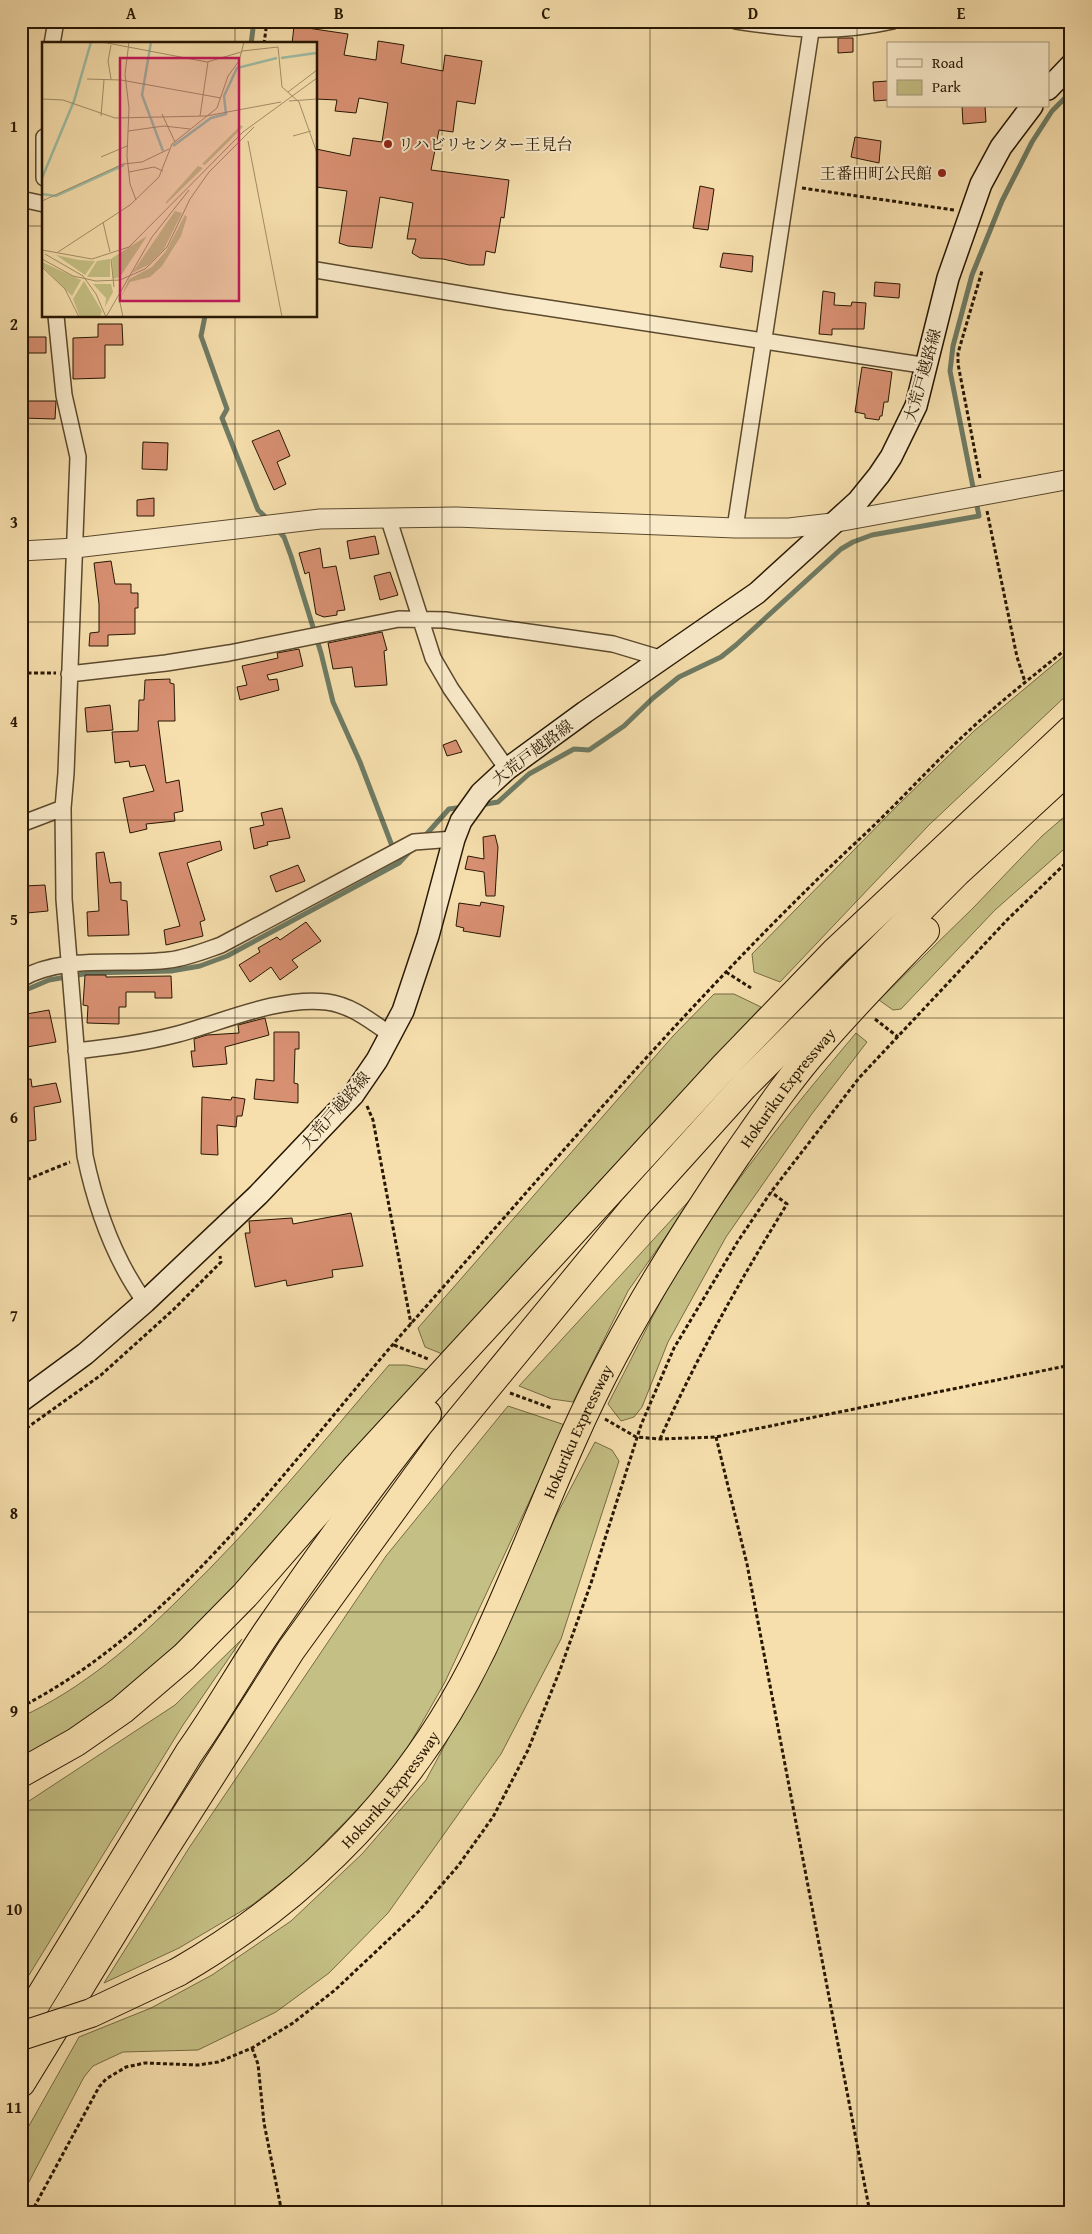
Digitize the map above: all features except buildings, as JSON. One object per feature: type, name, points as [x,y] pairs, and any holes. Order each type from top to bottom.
[{"type":"highway","points":[[21,1773],[76,1742],[114,1715],[184,1657],[245,1595],[361,1463],[724,1067],[835,952],[1071,730]]},
{"type":"highway","name":"Hokuriku Expressway","points":[[21,2082],[163,1851],[291,1650],[447,1435],[634,1208],[744,1086],[956,873],[1071,767]]},
{"type":"highway","name":"Hokuriku Expressway","points":[[21,2036],[90,2013],[178,1972],[224,1945],[270,1913],[313,1876],[375,1811],[407,1772],[457,1695],[481,1650],[572,1436],[646,1295],[696,1214],[759,1123],[817,1046],[965,889],[1071,783]]},
{"type":"highway","points":[[21,2028],[189,1753],[215,1716],[266,1633],[422,1420],[623,1178]]},
{"type":"main road","points":[[1050,87],[1071,65]]},
{"type":"main road","name":"大荒戸越路線","points":[[21,1401],[85,1354],[145,1302],[216,1236],[353,1095],[377,1060],[402,1011],[428,936],[454,840],[461,822],[473,803],[507,769],[757,593],[858,501],[891,457],[916,406],[928,366],[948,278],[970,213],[992,162],[1010,132],[1030,108]]},
{"type":"street","points":[[52,42],[56,21]]},
{"type":"street","points":[[736,21],[811,31],[835,30],[893,21]]},
{"type":"street","points":[[735,528],[762,340],[811,31]]},
{"type":"street","points":[[21,199],[42,204]]},
{"type":"street","points":[[318,270],[928,366]]},
{"type":"street","points":[[56,318],[64,395],[78,457],[66,773],[63,808],[68,964],[85,1156],[92,1187],[119,1262],[145,1302]]},
{"type":"street","points":[[21,550],[75,548],[320,519],[388,517],[456,517],[735,528],[789,528],[832,523],[1071,479]]},
{"type":"street","points":[[388,517],[433,658],[451,689],[507,769]]},
{"type":"street","points":[[69,674],[166,664],[399,619],[420,621],[445,620],[613,644],[663,659]]},
{"type":"street","points":[[21,824],[63,808]]},
{"type":"street","points":[[21,979],[68,964],[153,961],[196,954],[221,945],[414,842],[454,840]]},
{"type":"street","points":[[76,1051],[138,1044],[260,1009],[310,1001],[328,1002],[355,1011],[391,1035]]},
{"type":"path","points":[[264,42],[267,21]]},
{"type":"path","points":[[787,185],[970,213]]},
{"type":"path","points":[[982,271],[958,353],[958,364],[975,498],[1025,682]]},
{"type":"path","points":[[21,1707],[59,1688],[154,1613],[254,1508],[411,1324],[661,1042],[726,972],[938,758],[1025,682],[1071,645]]},
{"type":"path","points":[[21,673],[69,674]]},
{"type":"path","points":[[31,2213],[99,2087],[106,2079],[121,2069],[135,2065],[145,2063],[198,2065],[218,2062],[252,2048],[293,2022],[335,1990],[378,1952],[419,1911],[458,1866],[493,1817],[528,1750],[560,1670],[617,1503],[636,1437],[674,1348],[738,1241],[771,1192],[859,1078],[1007,920],[1071,858]]},
{"type":"path","points":[[726,972],[751,988]]},
{"type":"path","points":[[875,1019],[898,1037]]},
{"type":"path","points":[[353,1095],[366,1105],[373,1120],[411,1324]]},
{"type":"path","points":[[21,1182],[85,1156]]},
{"type":"path","points":[[660,1439],[718,1320],[788,1204],[771,1192]]},
{"type":"path","points":[[21,1432],[101,1375],[173,1310],[221,1262],[216,1236]]},
{"type":"path","points":[[394,1345],[432,1361]]},
{"type":"path","points":[[604,1419],[636,1437],[660,1439],[716,1437],[1071,1366]]},
{"type":"path","points":[[509,1393],[551,1408]]},
{"type":"path","points":[[716,1437],[747,1564],[870,2213]]},
{"type":"path","points":[[252,2048],[258,2064],[264,2123],[282,2213]]},
{"type":"green space","points":[[1071,650],[1071,691],[929,825],[780,982],[754,972],[752,954],[899,804],[974,731]]},
{"type":"green space","points":[[1071,811],[1071,843],[995,910],[901,1009],[893,1010],[879,1000],[974,907],[1042,836]]},
{"type":"green space","points":[[714,994],[734,994],[761,1007],[581,1201],[445,1355],[425,1347],[418,1328],[673,1036]]},
{"type":"green space","points":[[856,1033],[867,1042],[811,1115],[726,1237],[668,1342],[642,1407],[634,1417],[621,1421],[608,1404],[661,1300],[689,1252],[757,1155]]},
{"type":"green space","points":[[697,1192],[628,1291],[573,1402],[552,1399],[519,1386]]},
{"type":"green space","points":[[389,1365],[406,1365],[433,1371],[178,1651],[117,1703],[21,1761],[21,1717],[43,1706],[86,1679],[126,1648],[163,1615],[209,1570],[262,1513]]},
{"type":"green space","points":[[508,1406],[565,1425],[445,1682],[403,1756],[372,1794],[302,1866],[252,1905],[179,1948],[104,1983],[189,1848],[386,1556]]},
{"type":"green space","points":[[595,1442],[612,1450],[619,1461],[561,1639],[501,1754],[388,1913],[329,1973],[276,2012],[198,2050],[123,2052],[93,2066],[84,2077],[21,2197],[21,2140],[79,2037],[151,2008],[212,1975],[291,1921],[362,1854],[426,1780],[500,1643],[555,1518]]},
{"type":"green space","points":[[242,1639],[183,1725],[21,1988],[21,1804],[29,1801],[175,1705]]},
{"type":"waterway","points":[[251,42],[254,21]]},
{"type":"waterway","points":[[974,492],[950,371],[953,346],[972,275],[1002,201],[1032,142],[1052,111],[1071,92]]},
{"type":"waterway","points":[[205,318],[201,336],[227,409],[222,418],[258,510],[268,519]]},
{"type":"waterway","points":[[480,805],[498,802],[529,774],[574,749],[589,750],[624,726],[653,698],[679,677],[721,657],[736,645],[841,549],[872,535],[979,516],[976,501]]},
{"type":"waterway","points":[[277,529],[284,537],[291,556],[321,653],[333,702],[360,762],[394,851]]},
{"type":"waterway","points":[[423,838],[449,809],[464,807]]},
{"type":"waterway","points":[[21,992],[49,980],[89,973],[171,971],[200,966],[227,956],[399,863],[412,849]]},
{"type":"place","name":"リハビリセンター王見台","points":[[388,144]]},
{"type":"place","name":"王番田町公民館","points":[[942,173]]}]
